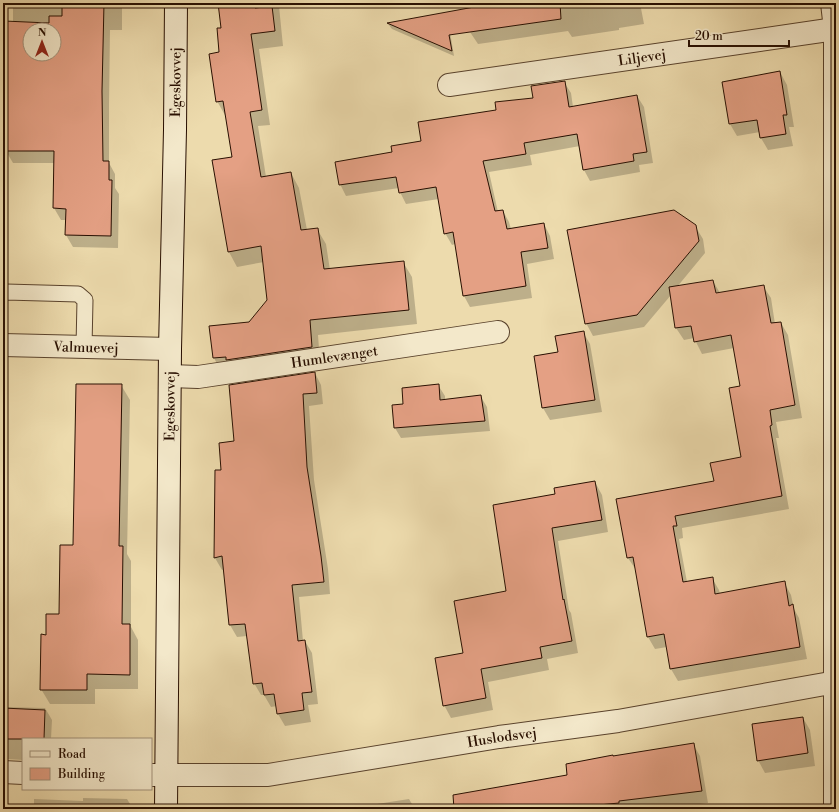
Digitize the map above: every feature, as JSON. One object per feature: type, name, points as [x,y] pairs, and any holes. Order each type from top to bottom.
[{"type":"street","name":"Egeskovvej","points":[[166,809],[159,776],[170,376],[176,3]]},
{"type":"street","points":[[832,3],[835,29],[835,809]]},
{"type":"street","name":"Liljevej","points":[[449,85],[835,29]]},
{"type":"street","name":"Humlevænget","points":[[170,376],[198,377],[498,332]]},
{"type":"street","name":"Valmuevej","points":[[3,345],[170,349]]},
{"type":"street","name":"Huslodsvej","points":[[159,776],[268,775],[499,737],[618,721],[836,682]]},
{"type":"street","points":[[3,772],[22,773]]},
{"type":"lane","points":[[3,294],[6,292],[78,294],[85,300],[84,347]]},
{"type":"building","points":[[62,3],[104,3],[102,91],[103,161],[109,161],[109,180],[112,180],[111,236],[65,235],[66,209],[53,208],[54,151],[5,151],[5,86],[3,86],[4,21],[26,22],[22,22],[22,62],[62,62],[62,22],[49,22],[49,16],[62,16]]},
{"type":"building","points":[[218,3],[254,3],[255,8],[272,6],[275,31],[251,34],[262,110],[250,112],[261,177],[291,172],[301,230],[318,228],[324,269],[404,261],[409,310],[310,320],[312,347],[226,360],[226,357],[213,358],[209,326],[249,322],[267,300],[261,246],[228,252],[212,160],[232,157],[223,101],[216,102],[209,54],[219,52],[217,28],[221,28]]},
{"type":"building","points":[[496,3],[560,3],[561,19],[449,35],[452,51],[387,23]]},
{"type":"building","points":[[780,71],[787,115],[783,115],[786,134],[760,138],[757,120],[729,124],[722,82]]},
{"type":"building","points":[[565,81],[569,107],[637,95],[647,152],[633,154],[634,161],[583,170],[577,134],[524,143],[526,154],[483,161],[495,211],[503,210],[507,229],[544,223],[548,248],[521,252],[526,286],[463,296],[453,232],[444,234],[436,187],[399,193],[396,177],[339,185],[335,162],[392,152],[391,146],[421,141],[418,122],[496,110],[495,102],[533,98],[531,86]]},
{"type":"building","points":[[674,210],[696,225],[699,241],[637,315],[585,324],[567,230]]},
{"type":"building","points":[[713,280],[716,293],[764,285],[771,323],[781,322],[795,405],[770,410],[772,425],[770,426],[782,496],[675,516],[677,526],[673,526],[683,582],[713,577],[715,594],[785,581],[789,606],[793,604],[800,647],[670,669],[664,634],[647,637],[633,557],[627,558],[616,499],[714,481],[710,463],[741,457],[729,388],[740,386],[731,335],[694,342],[691,326],[675,328],[669,287]]},
{"type":"building","points":[[584,331],[595,400],[542,408],[534,356],[558,352],[555,336]]},
{"type":"building","points":[[315,372],[317,393],[303,394],[307,467],[324,582],[292,585],[298,641],[305,640],[312,692],[302,693],[304,710],[277,714],[274,694],[264,695],[262,683],[253,684],[245,624],[229,625],[222,556],[214,558],[215,470],[221,470],[219,443],[234,441],[229,385]]},
{"type":"building","points":[[76,384],[122,384],[119,546],[123,546],[122,624],[130,624],[130,675],[87,674],[87,690],[40,690],[41,634],[46,635],[46,614],[59,614],[60,545],[73,545]]},
{"type":"building","points":[[439,384],[440,400],[481,395],[485,421],[394,428],[392,405],[403,404],[402,388]]},
{"type":"building","points":[[595,481],[602,520],[552,528],[563,600],[564,599],[572,641],[540,647],[542,658],[481,669],[486,698],[443,706],[435,658],[463,653],[454,601],[506,591],[493,505],[555,494],[554,488]]},
{"type":"building","points":[[3,708],[45,710],[44,738],[3,739]]},
{"type":"building","points":[[803,717],[808,753],[757,761],[752,724]]},
{"type":"building","points":[[694,743],[702,791],[619,801],[619,803],[558,809],[454,809],[453,795],[567,775],[566,764],[613,755]]}]
